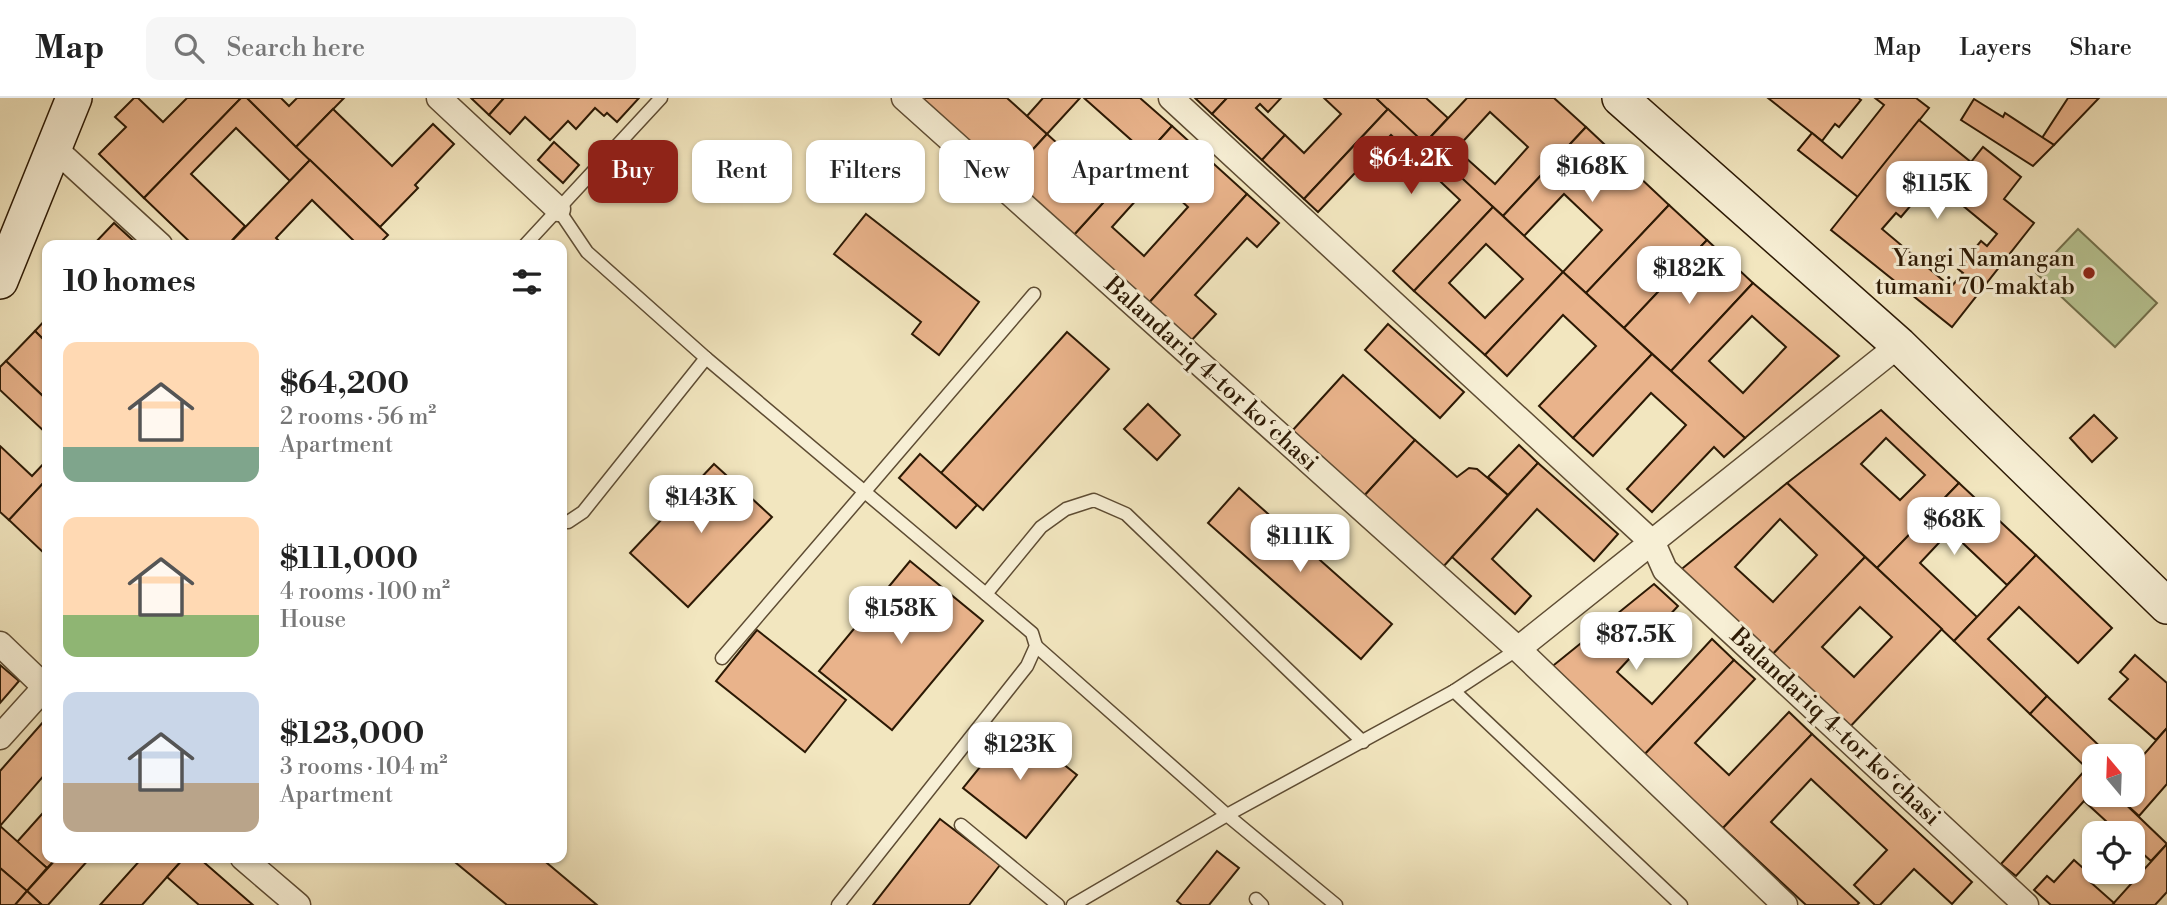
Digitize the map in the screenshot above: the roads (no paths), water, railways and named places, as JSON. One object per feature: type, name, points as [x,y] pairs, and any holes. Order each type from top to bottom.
[{"type":"street","points":[[0,281],[74,98]]},
{"type":"street","points":[[439,98],[558,209]]},
{"type":"street","name":"Balandariq 4-tor koʻchasi","points":[[904,98],[1518,649],[1785,905]]},
{"type":"street","name":"Balandariq 4-tor koʻchasi","points":[[1171,98],[1653,542],[1665,570],[2026,905]]},
{"type":"street","points":[[1620,98],[1899,345],[2167,606]]},
{"type":"street","points":[[53,147],[155,240]]},
{"type":"street","points":[[1518,649],[1899,345]]},
{"type":"street","points":[[0,644],[42,684]]},
{"type":"street","points":[[0,737],[42,692]]},
{"type":"street","points":[[249,863],[298,905]]},
{"type":"lane","points":[[530,240],[661,98]]},
{"type":"lane","points":[[558,209],[587,252],[706,358],[1032,634],[1036,646],[1227,815],[1336,905]]},
{"type":"lane","points":[[722,658],[1034,294]]},
{"type":"lane","points":[[567,522],[583,512],[706,358]]},
{"type":"lane","points":[[986,594],[1041,527],[1066,509],[1094,500],[1126,514],[1363,742]]},
{"type":"lane","points":[[838,905],[1027,666],[1036,646]]},
{"type":"lane","points":[[1073,905],[1227,815],[1454,691],[1518,649]]},
{"type":"lane","points":[[1454,691],[1681,905]]},
{"type":"lane","points":[[961,825],[1054,904]]},
{"type":"place","name":"Yangi Namangan tumani 70-maktab","points":[[2089,273]]}]
